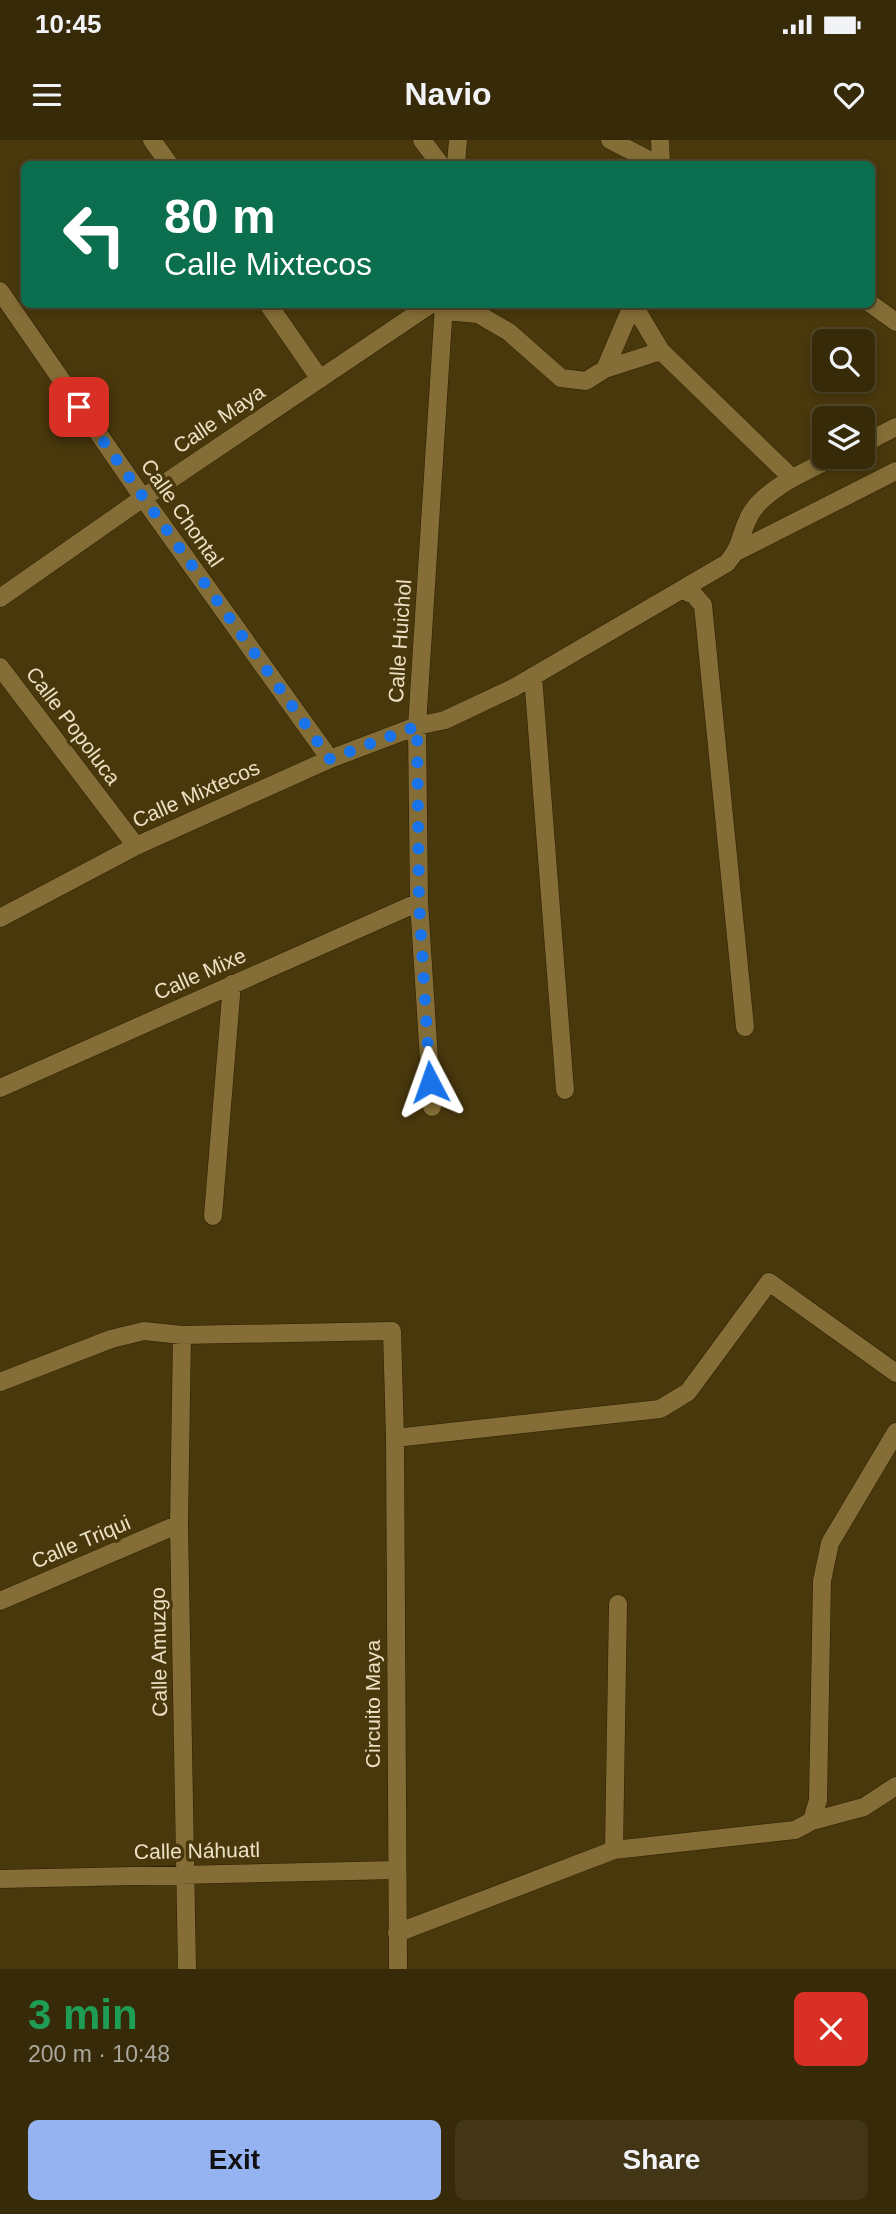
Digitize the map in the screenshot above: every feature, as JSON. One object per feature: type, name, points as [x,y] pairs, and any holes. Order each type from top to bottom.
[{"type":"street","points":[[152,140],[167,161]]},
{"type":"street","points":[[422,140],[438,161]]},
{"type":"street","points":[[456,161],[458,140]]},
{"type":"street","points":[[610,140],[653,161]]},
{"type":"street","points":[[659,161],[660,140]]},
{"type":"street","name":"Calle Chontal","points":[[0,292],[142,498],[330,759]]},
{"type":"street","points":[[875,307],[896,322]]},
{"type":"street","points":[[271,308],[320,379]]},
{"type":"street","name":"Calle Maya","points":[[0,598],[142,498],[320,379],[437,308]]},
{"type":"street","name":"Calle Huichol","points":[[432,1107],[419,902],[417,726],[439,308]]},
{"type":"street","points":[[445,308],[478,314],[509,332],[561,378],[586,381],[605,369],[661,351]]},
{"type":"street","points":[[605,369],[631,308]]},
{"type":"street","points":[[634,308],[661,351],[792,478]]},
{"type":"street","points":[[875,438],[896,428]]},
{"type":"street","points":[[738,551],[748,518],[757,505],[792,478],[812,468]]},
{"type":"street","name":"Calle Mixtecos","points":[[0,918],[136,846],[330,759],[417,726],[445,720],[515,687],[727,563],[738,551],[896,471]]},
{"type":"street","points":[[682,590],[694,595],[703,605],[745,1027]]},
{"type":"street","name":"Calle Popoluca","points":[[0,667],[136,846]]},
{"type":"street","points":[[533,676],[565,1090]]},
{"type":"street","name":"Calle Mixe","points":[[0,1088],[419,902]]},
{"type":"street","points":[[214,1216],[232,984]]},
{"type":"street","points":[[395,1438],[660,1409],[688,1392],[768,1282],[896,1373]]},
{"type":"street","points":[[0,1382],[111,1339],[144,1331],[182,1335]]},
{"type":"street","name":"Circuito Maya","points":[[182,1335],[392,1331],[398,1969]]},
{"type":"street","name":"Calle Amuzgo","points":[[182,1335],[179,1524],[187,1969]]},
{"type":"street","points":[[812,1821],[818,1800],[822,1581],[830,1543],[896,1432]]},
{"type":"street","name":"Calle Triqui","points":[[0,1601],[179,1524]]},
{"type":"street","points":[[614,1850],[618,1604]]},
{"type":"street","points":[[397,1933],[614,1850],[795,1830],[812,1821],[864,1807],[896,1786]]},
{"type":"street","name":"Calle Náhuatl","points":[[0,1879],[396,1870]]},
{"type":"route","points":[[79,407],[330,759],[417,726],[419,902],[430,1082]]}]
